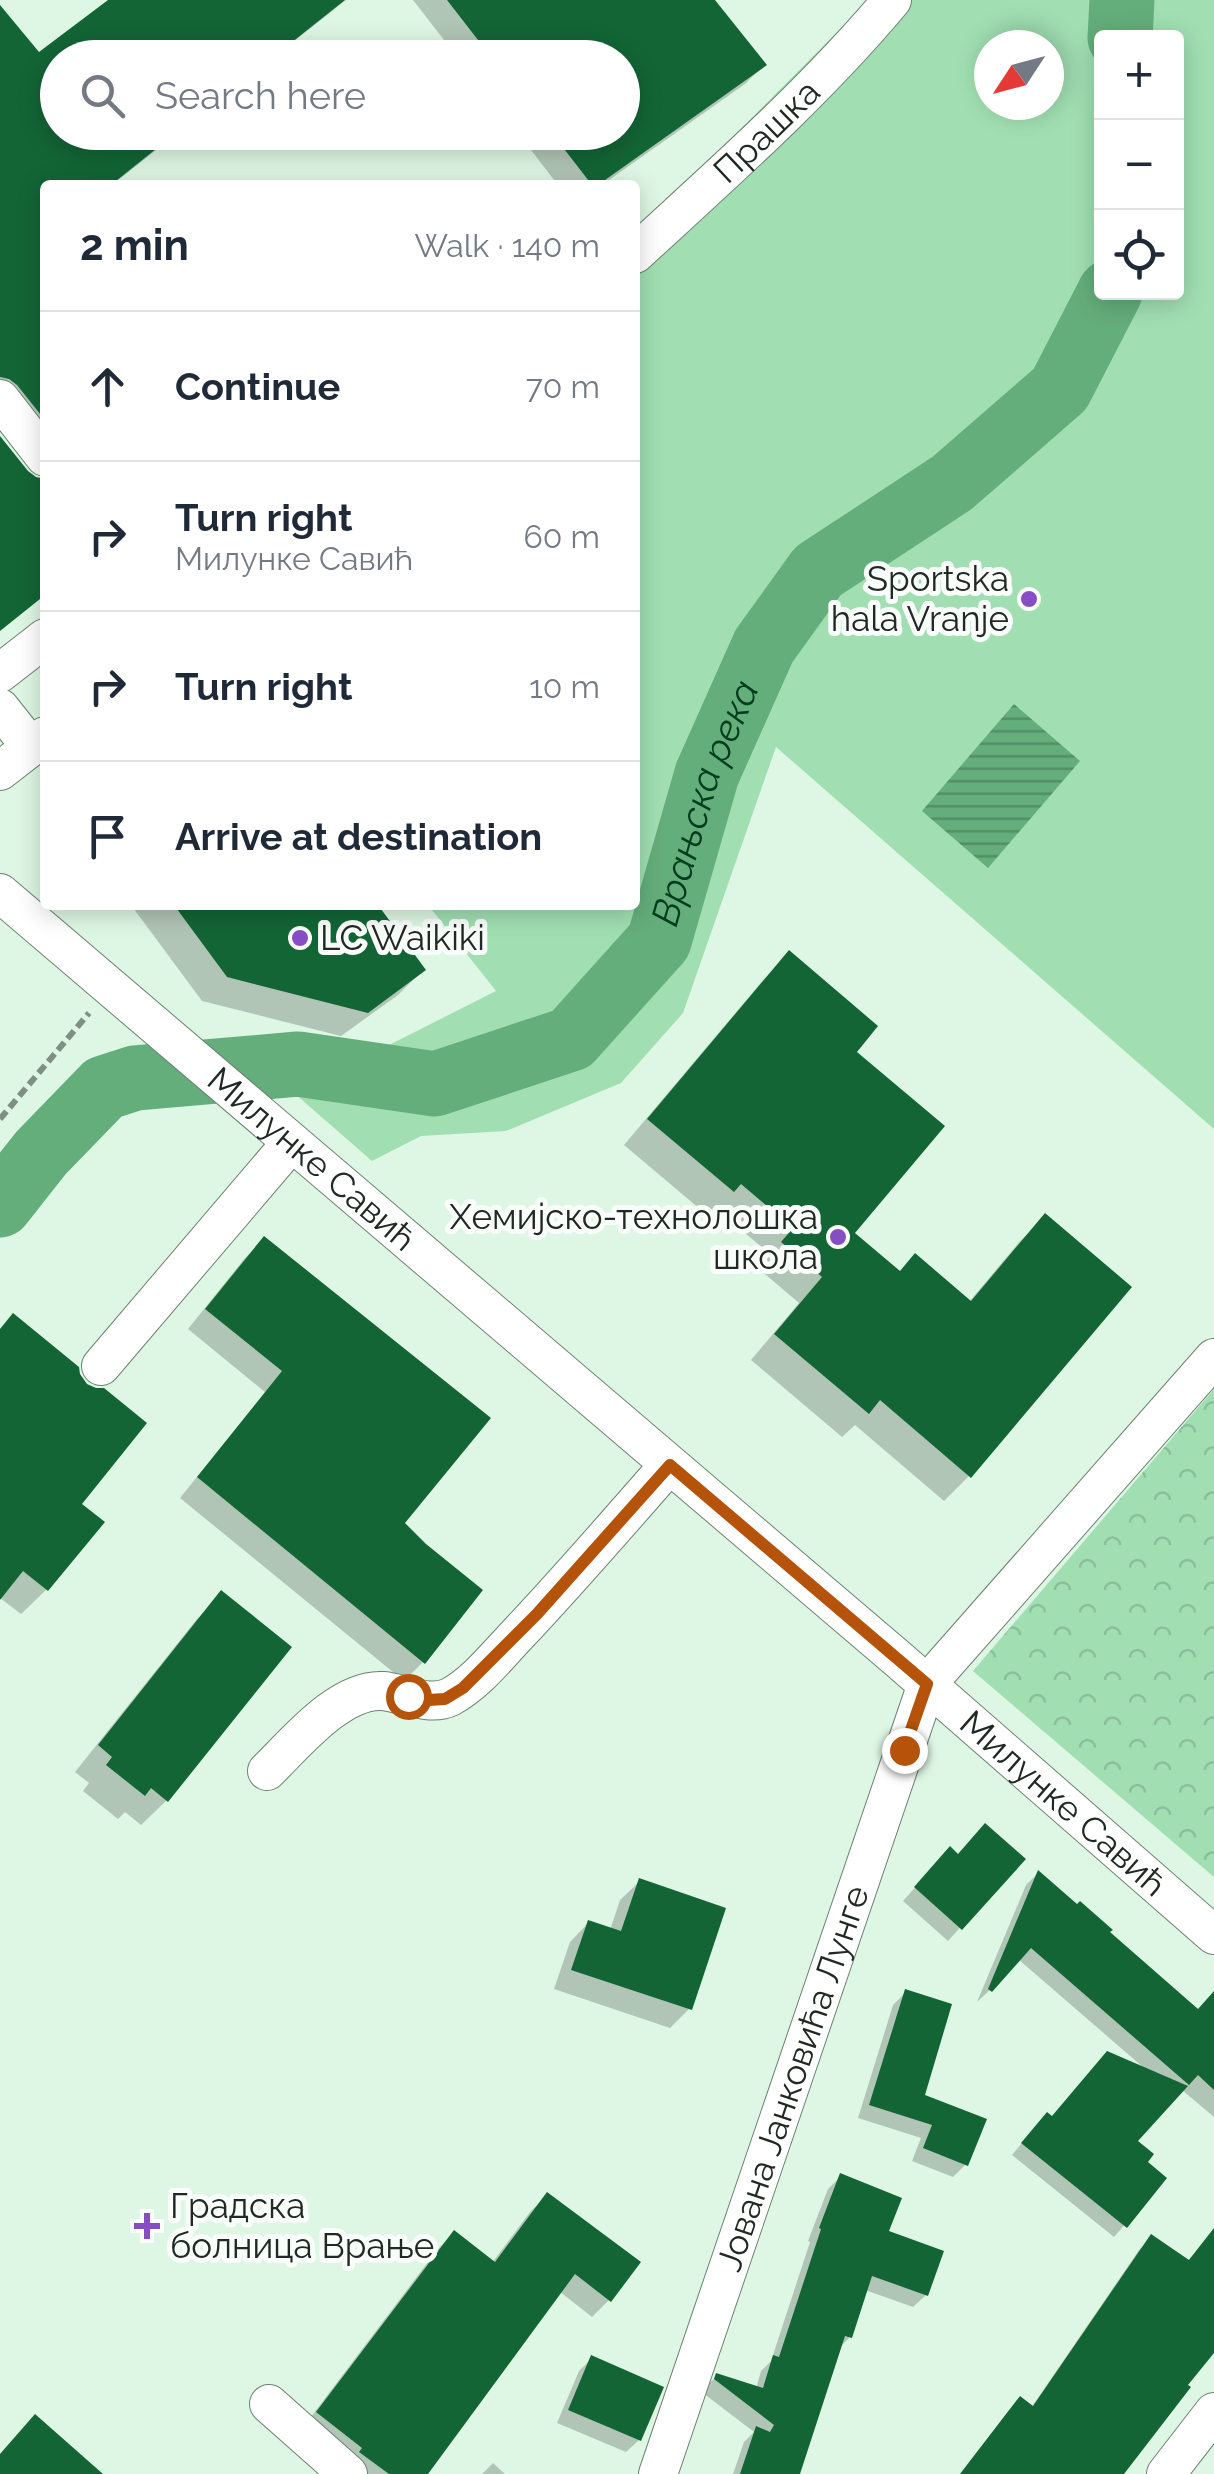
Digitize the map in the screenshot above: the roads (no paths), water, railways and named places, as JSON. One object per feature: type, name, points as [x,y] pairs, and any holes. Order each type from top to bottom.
[{"type":"street","name":"Прашка","points":[[640,249],[746,151],[892,0]]},
{"type":"street","points":[[0,398],[40,450]]},
{"type":"street","points":[[0,673],[40,642]]},
{"type":"street","points":[[0,708],[38,742],[0,771]]},
{"type":"street","name":"Милунке Савић","points":[[0,893],[927,1684],[1214,1935]]},
{"type":"street","points":[[102,1366],[292,1144]]},
{"type":"street","points":[[927,1684],[1214,1358]]},
{"type":"street","points":[[267,1771],[329,1712],[351,1697],[379,1690],[428,1700],[445,1699],[463,1688],[537,1614],[670,1465]]},
{"type":"street","name":"Јована Јанковића Лунге","points":[[658,2474],[927,1684]]},
{"type":"street","points":[[268,2404],[348,2474]]},
{"type":"street","points":[[1166,2474],[1214,2412]]},
{"type":"waterway","name":"Врањска река","points":[[1120,30],[1122,0]]},
{"type":"waterway","name":"Врањска река","points":[[0,1205],[41,1153],[104,1088],[135,1078],[298,1064],[435,1084],[571,1039],[659,941],[707,774],[764,646],[818,571],[952,483],[1060,389],[1106,300]]},
{"type":"place","name":"Sportska hala Vranje","points":[[1029,599]]},
{"type":"place","name":"LC Waikiki","points":[[300,938]]},
{"type":"place","name":"Хемијско-технолошка школа","points":[[838,1237]]},
{"type":"place","name":"Градска болница Врање","points":[[147,2226]]}]
